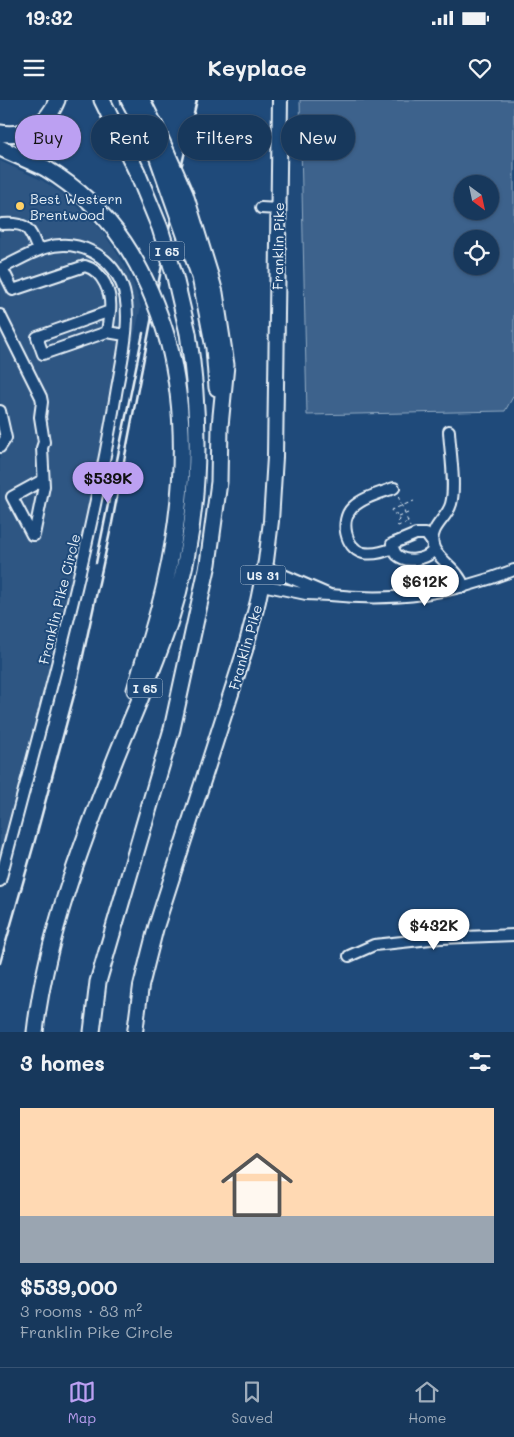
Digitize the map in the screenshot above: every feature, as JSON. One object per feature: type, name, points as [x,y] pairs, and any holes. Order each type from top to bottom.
[{"type":"highway","points":[[0,133],[20,133],[37,126],[50,114],[57,100]]},
{"type":"highway","name":"I 65","points":[[35,1032],[47,961],[61,908],[116,757],[152,670],[178,594],[188,542],[195,481],[197,428],[194,380],[188,333],[175,277],[160,228],[138,172],[102,100]]},
{"type":"highway","name":"I 65","points":[[92,1032],[98,982],[172,729],[208,564],[219,482],[220,426],[214,348],[205,276],[155,149],[129,100]]},
{"type":"highway","points":[[142,100],[185,194],[205,276]]},
{"type":"highway","points":[[0,148],[45,168],[57,176],[89,201],[117,231],[145,278],[168,341],[178,389],[181,423],[180,473],[176,521],[166,581],[116,757]]},
{"type":"main road","name":"Franklin Pike","points":[[135,1032],[141,986],[154,934],[173,870],[238,675],[253,623],[265,566],[272,521],[275,457],[280,100]]},
{"type":"street","points":[[261,208],[278,208]]},
{"type":"street","points":[[2,224],[16,223],[24,226],[30,232],[38,250]]},
{"type":"street","name":"Franklin Pike Circle","points":[[0,880],[85,552],[108,441],[125,335],[127,308],[125,294],[118,276],[106,262],[91,251],[72,245],[54,246],[38,250],[1,268]]},
{"type":"street","points":[[1,268],[13,290],[80,266],[90,268],[100,276],[105,284],[111,302],[107,332]]},
{"type":"street","points":[[110,311],[36,336],[43,354],[107,332],[125,335]]},
{"type":"street","points":[[0,315],[42,402],[40,417],[44,442],[42,448],[44,480],[34,535],[32,535],[12,497],[44,480]]},
{"type":"street","points":[[0,411],[6,438],[0,447]]},
{"type":"street","points":[[424,557],[432,552],[434,529],[448,512],[452,499],[450,431]]},
{"type":"street","points":[[393,548],[375,554],[361,552],[350,542],[345,525],[348,514],[355,506],[394,488]]},
{"type":"street","points":[[441,557],[406,559],[397,555],[392,544],[413,535],[424,533],[429,536],[441,557],[458,574],[464,587]]},
{"type":"street","points":[[265,566],[330,595]]},
{"type":"street","points":[[262,585],[306,594],[368,599],[393,598],[418,596],[464,587],[513,574]]},
{"type":"street","points":[[349,956],[374,945],[440,938],[514,935]]},
{"type":"path","points":[[394,488],[413,535]]},
{"type":"path","points":[[398,517],[391,510],[414,501]]},
{"type":"path","points":[[398,517],[408,513]]},
{"type":"path","points":[[398,517],[399,520],[396,523],[398,526],[408,522]]},
{"type":"shaded area","points":[[300,100],[514,100],[514,395],[505,411],[307,415],[301,160],[355,160],[355,115],[300,115]]},
{"type":"shaded area","points":[[0,161],[43,181],[63,194],[97,225],[124,264],[134,285],[141,307],[11,862],[0,868]]},
{"type":"railway","points":[[0,963],[76,688],[112,523],[179,177],[197,100]]},
{"type":"railway","points":[[96,563],[143,333]]},
{"type":"place","name":"Best Western Brentwood","points":[[20,206]]}]
